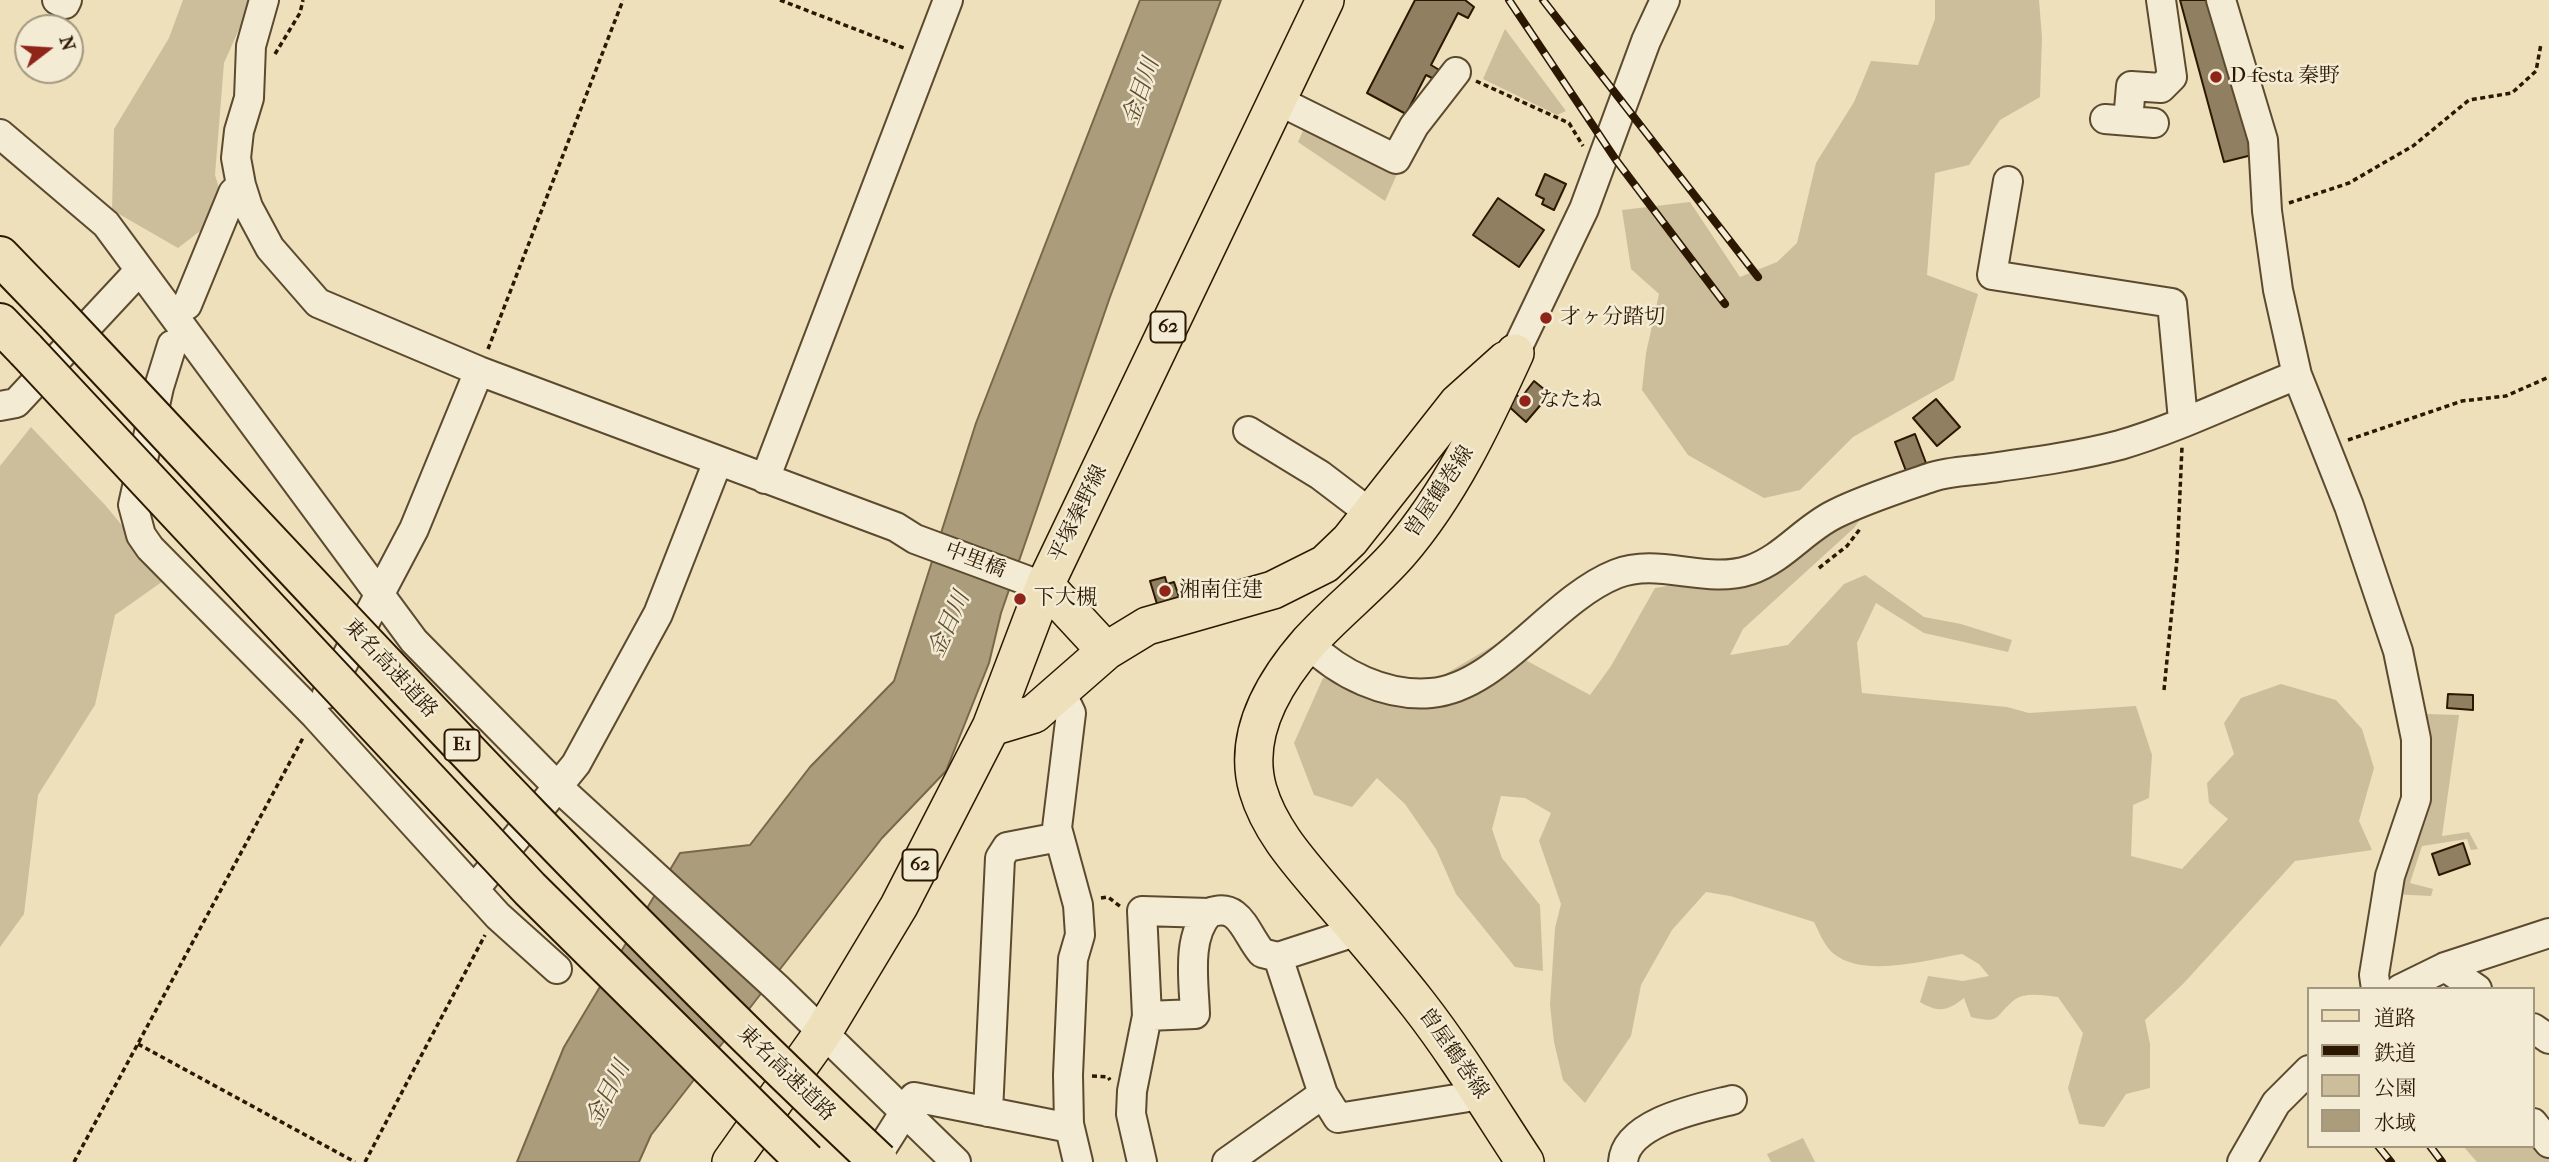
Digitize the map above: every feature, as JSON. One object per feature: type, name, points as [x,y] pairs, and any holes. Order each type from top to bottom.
[{"type":"highway","name":"東名高速道路","points":[[0,256],[564,854],[776,1066],[879,1162]]},
{"type":"highway","name":"E1","points":[[0,323],[530,889],[806,1162]]},
{"type":"main road","name":"平塚秦野線","points":[[731,1162],[822,1034],[898,906],[991,726],[1040,584],[1325,0]]},
{"type":"main road","name":"曽屋鶴巻線","points":[[991,726],[1034,714],[1106,651],[1146,626],[1298,580],[1325,564],[1350,540],[1458,403],[1515,353]]},
{"type":"main road","name":"曽屋鶴巻線","points":[[1515,353],[1477,437],[1436,502],[1400,552],[1308,643],[1268,699],[1256,730],[1254,763],[1257,789],[1270,820],[1291,852],[1420,1006],[1525,1162]]},
{"type":"main road","points":[[1040,584],[1106,651]]},
{"type":"street","points":[[57,0],[65,4],[67,0]]},
{"type":"street","name":"中里橋","points":[[264,0],[251,46],[249,98],[239,131],[236,158],[248,207],[270,248],[318,303],[479,371],[896,527],[915,539],[1040,584]]},
{"type":"street","points":[[765,478],[948,0]]},
{"type":"street","points":[[1515,353],[1584,209],[1646,41],[1665,0]]},
{"type":"street","points":[[2129,121],[2131,86],[2161,88],[2172,77],[2161,0]]},
{"type":"street","points":[[2221,0],[2263,140],[2267,211],[2278,290],[2297,375],[2326,447],[2398,651],[2416,739],[2416,799],[2390,876],[2374,975],[2376,987]]},
{"type":"street","points":[[1277,100],[1396,159],[1414,126],[1456,72]]},
{"type":"street","points":[[0,134],[106,224],[414,641],[558,787],[776,987],[956,1162]]},
{"type":"street","points":[[2008,181],[1992,275],[2172,303],[2183,420]]},
{"type":"street","points":[[187,304],[233,193],[241,185]]},
{"type":"street","points":[[0,406],[16,403],[139,271]]},
{"type":"street","points":[[172,345],[159,387],[133,505],[141,535],[150,548],[315,715],[498,916],[557,969]]},
{"type":"street","points":[[315,715],[414,529],[479,371]]},
{"type":"street","points":[[1308,643],[1346,672],[1375,685],[1432,693],[1475,680],[1586,587],[1619,572],[1656,568],[1712,577],[1750,570],[1782,554],[1806,531],[1836,513],[1936,476],[2045,461],[2121,444],[2297,375]]},
{"type":"street","points":[[1248,431],[1320,475],[1370,513]]},
{"type":"street","points":[[474,890],[576,764],[658,614],[719,461]]},
{"type":"street","points":[[1060,690],[1071,713],[1057,828],[1080,935],[1073,959],[1068,1076],[1070,1128],[1078,1162]]},
{"type":"street","points":[[988,1112],[1000,858],[1007,847],[1059,837]]},
{"type":"street","points":[[1147,1016],[1195,1014],[1194,954],[1200,923],[1219,909],[1239,916],[1252,941],[1262,953],[1279,957],[1358,931]]},
{"type":"street","points":[[1142,1162],[1131,1114],[1132,1091],[1147,1016],[1142,911],[1209,914]]},
{"type":"street","points":[[2404,987],[2445,967],[2549,933]]},
{"type":"street","points":[[1279,957],[1323,1094],[1338,1118],[1481,1095]]},
{"type":"street","points":[[2445,967],[2474,987]]},
{"type":"street","points":[[2242,1162],[2276,1103],[2308,1071]]},
{"type":"street","points":[[1227,1162],[1323,1094]]},
{"type":"street","points":[[873,1162],[914,1097],[1070,1128]]},
{"type":"street","points":[[1623,1162],[1622,1159],[1642,1131],[1679,1114],[1732,1100]]},
{"type":"street","points":[[2535,1126],[2549,1143]]},
{"type":"path","points":[[274,55],[300,13],[303,0]]},
{"type":"path","points":[[479,371],[623,0]]},
{"type":"path","points":[[780,0],[926,56]]},
{"type":"path","points":[[2267,211],[2349,183],[2413,146],[2469,100],[2512,93],[2536,71],[2541,44]]},
{"type":"path","points":[[1456,72],[1569,123],[1589,157]]},
{"type":"path","points":[[2326,447],[2462,401],[2506,396],[2549,377]]},
{"type":"path","points":[[2164,690],[2177,559],[2183,420]]},
{"type":"path","points":[[74,1162],[315,715]]},
{"type":"path","points":[[1079,921],[1090,917],[1100,898],[1108,897],[1126,910]]},
{"type":"path","points":[[365,1162],[488,929],[498,916]]},
{"type":"path","points":[[138,1044],[355,1162]]},
{"type":"path","points":[[1068,1076],[1108,1077],[1131,1114]]},
{"type":"green space","points":[[183,0],[252,0],[224,63],[215,175],[226,211],[178,248],[112,210],[114,129],[169,38]]},
{"type":"green space","points":[[1935,0],[2039,0],[2042,37],[2040,97],[2000,120],[1969,165],[1935,173],[1927,275],[1978,294],[1954,380],[1853,437],[1800,490],[1764,498],[1688,455],[1642,390],[1646,353],[1659,294],[1631,269],[1622,210],[1690,202],[1740,277],[1777,262],[1797,243],[1816,163],[1854,102],[1871,61],[1918,65],[1935,19]]},
{"type":"green space","points":[[1505,29],[1566,111],[1557,115],[1483,79]]},
{"type":"green space","points":[[1306,124],[1398,172],[1385,201],[1298,142]]},
{"type":"green space","points":[[31,427],[106,506],[166,579],[115,615],[95,705],[38,795],[24,914],[0,947],[0,466]]},
{"type":"green space","points":[[1864,514],[1854,528],[1743,629],[1730,655],[1788,645],[1844,584],[1865,575],[1924,617],[1961,624],[2012,640],[2008,652],[1924,633],[1876,603],[1857,643],[1862,693],[2007,707],[2029,713],[2136,706],[2152,755],[2149,798],[2133,805],[2131,856],[2182,869],[2228,819],[2209,803],[2207,783],[2234,754],[2224,723],[2241,698],[2281,684],[2336,700],[2362,729],[2374,768],[2359,821],[2372,850],[2295,861],[2183,984],[2145,1020],[2150,1044],[2150,1088],[2126,1094],[2104,1127],[2079,1124],[2068,1088],[2083,1033],[2058,997],[2023,996],[2013,1001],[1996,1018],[1988,1020],[1971,1017],[1964,998],[1948,1008],[1932,1008],[1920,1002],[1928,976],[1963,981],[1989,976],[1979,964],[1962,954],[1896,965],[1862,965],[1847,961],[1831,951],[1814,922],[1730,896],[1706,892],[1672,930],[1641,985],[1631,1036],[1585,1103],[1563,1080],[1554,1042],[1550,1005],[1555,928],[1561,904],[1539,841],[1551,813],[1525,798],[1501,796],[1492,829],[1502,858],[1540,905],[1543,971],[1515,967],[1456,894],[1436,849],[1405,804],[1377,778],[1352,807],[1314,795],[1294,743],[1323,678],[1380,676],[1432,682],[1496,644],[1590,695],[1611,666],[1655,588],[1692,582],[1732,588],[1751,574]]},
{"type":"green space","points":[[2427,714],[2459,715],[2442,836],[2469,832],[2478,849],[2471,850],[2467,839],[2422,846],[2410,883],[2433,889],[2431,896],[2390,894],[2423,800]]},
{"type":"green space","points":[[2535,1126],[2549,1143],[2549,1162],[2477,1162],[2465,1148],[2535,1148]]},
{"type":"green space","points":[[1803,1138],[1815,1162],[1771,1162],[1767,1154]]},
{"type":"water","name":"金目川","points":[[1140,0],[1221,0],[1110,297],[1001,613],[989,663],[946,771],[882,838],[651,1135],[639,1162],[517,1162],[564,1047],[680,853],[750,845],[810,767],[894,681],[976,423]]},
{"type":"building","points":[[1415,0],[1465,0],[1474,7],[1468,18],[1458,13],[1431,65],[1441,71],[1436,80],[1426,75],[1406,114],[1367,93]]},
{"type":"building","name":"D-festa 秦野","points":[[2180,0],[2210,0],[2252,155],[2224,162]]},
{"type":"building","points":[[1545,174],[1566,184],[1554,210],[1542,204],[1544,199],[1536,195]]},
{"type":"building","points":[[1498,198],[1544,230],[1519,267],[1473,235]]},
{"type":"building","name":"なたね","points":[[1534,381],[1550,394],[1526,422],[1505,403],[1513,393],[1521,398]]},
{"type":"building","points":[[1936,399],[1960,427],[1937,446],[1913,418]]},
{"type":"building","points":[[1915,434],[1926,463],[1906,471],[1895,442]]},
{"type":"building","name":"湘南住建","points":[[1165,577],[1167,584],[1174,582],[1179,597],[1157,604],[1150,581]]},
{"type":"building","points":[[2448,694],[2473,695],[2473,710],[2447,708]]},
{"type":"building","points":[[2463,843],[2470,864],[2439,875],[2432,854]]},
{"type":"railway","points":[[1509,0],[1616,160],[1725,304]]},
{"type":"railway","points":[[1543,0],[1758,277]]},
{"type":"railway","points":[[2380,1148],[2391,1162]]},
{"type":"railway","points":[[2432,1148],[2442,1162]]},
{"type":"place","name":"D-festa 秦野","points":[[2216,77]]},
{"type":"place","name":"才ヶ分踏切","points":[[1546,318]]},
{"type":"place","name":"なたね","points":[[1525,401]]},
{"type":"place","name":"湘南住建","points":[[1165,591]]},
{"type":"place","name":"下大槻","points":[[1020,599]]}]
